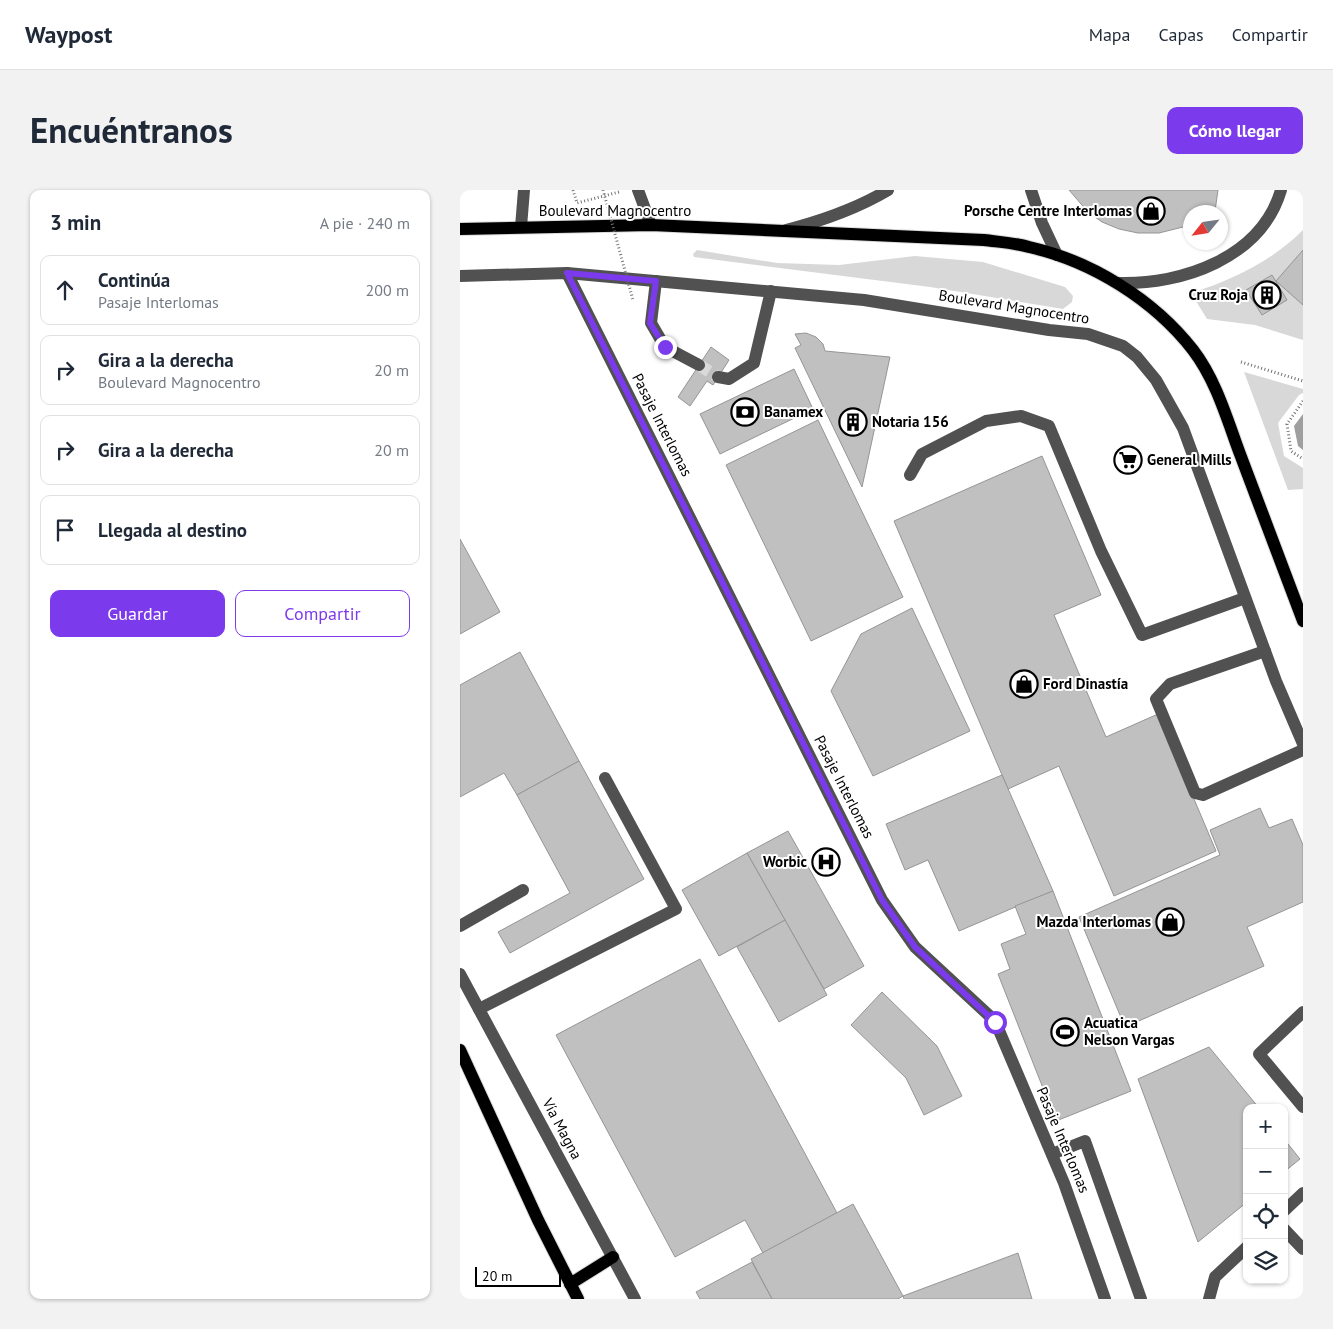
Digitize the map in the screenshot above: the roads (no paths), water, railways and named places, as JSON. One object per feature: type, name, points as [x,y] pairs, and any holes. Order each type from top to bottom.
[{"type":"main road","name":"Boulevard Magnocentro","points":[[460,229],[651,225],[784,230],[984,240],[1029,246],[1057,255],[1118,284],[1157,312],[1172,326],[1194,352],[1212,382],[1303,620]]},
{"type":"main road","points":[[460,1050],[578,1299]]},
{"type":"main road","points":[[570,1284],[613,1257]]},
{"type":"street","points":[[521,227],[524,190]]},
{"type":"street","points":[[638,190],[651,225]]},
{"type":"street","points":[[784,230],[845,211],[888,190]]},
{"type":"street","points":[[1031,190],[1042,223],[1057,255]]},
{"type":"street","points":[[1118,284],[1142,284],[1170,280],[1221,260],[1242,246],[1262,228],[1276,205],[1281,190]]},
{"type":"street","name":"Boulevard Magnocentro","points":[[460,276],[567,273],[864,300],[1049,330],[1088,334],[1123,346],[1137,356],[1156,380],[1183,428],[1265,651],[1303,744]]},
{"type":"street","name":"Pasaje Interlomas","points":[[567,273],[882,900],[915,947],[995,1022],[1052,1154],[1105,1299]]},
{"type":"street","points":[[656,281],[650,323],[665,347],[699,365]]},
{"type":"street","points":[[718,376],[729,379],[754,363],[771,291]]},
{"type":"street","points":[[910,475],[922,454],[986,421],[1021,416],[1049,426],[1101,551],[1142,635],[1245,598]]},
{"type":"street","points":[[1265,651],[1170,684],[1156,699],[1195,793],[1203,795],[1303,750]]},
{"type":"street","points":[[479,1009],[676,910],[605,778]]},
{"type":"street","points":[[460,926],[523,890]]},
{"type":"street","name":"Vía Magna","points":[[460,974],[635,1299]]},
{"type":"street","points":[[1303,1012],[1259,1054],[1303,1106]]},
{"type":"street","points":[[1052,1154],[1085,1141],[1141,1299]]},
{"type":"street","points":[[1288,1207],[1303,1193]]},
{"type":"street","points":[[1288,1233],[1303,1249]]},
{"type":"street","points":[[1209,1299],[1216,1277],[1243,1251]]},
{"type":"tunnel","points":[[699,365],[718,377]]},
{"type":"place","name":"Porsche Centre Interlomas","points":[[1151,211]]},
{"type":"place","name":"Cruz Roja","points":[[1267,295]]},
{"type":"place","name":"Banamex","points":[[745,412]]},
{"type":"place","name":"Notaria 156","points":[[853,422]]},
{"type":"place","name":"General Mills","points":[[1128,460]]},
{"type":"place","name":"Ford Dinastía","points":[[1024,684]]},
{"type":"place","name":"Worbic","points":[[826,862]]},
{"type":"place","name":"Mazda Interlomas","points":[[1170,922]]},
{"type":"place","name":"Acuatica Nelson Vargas","points":[[1065,1032]]}]
